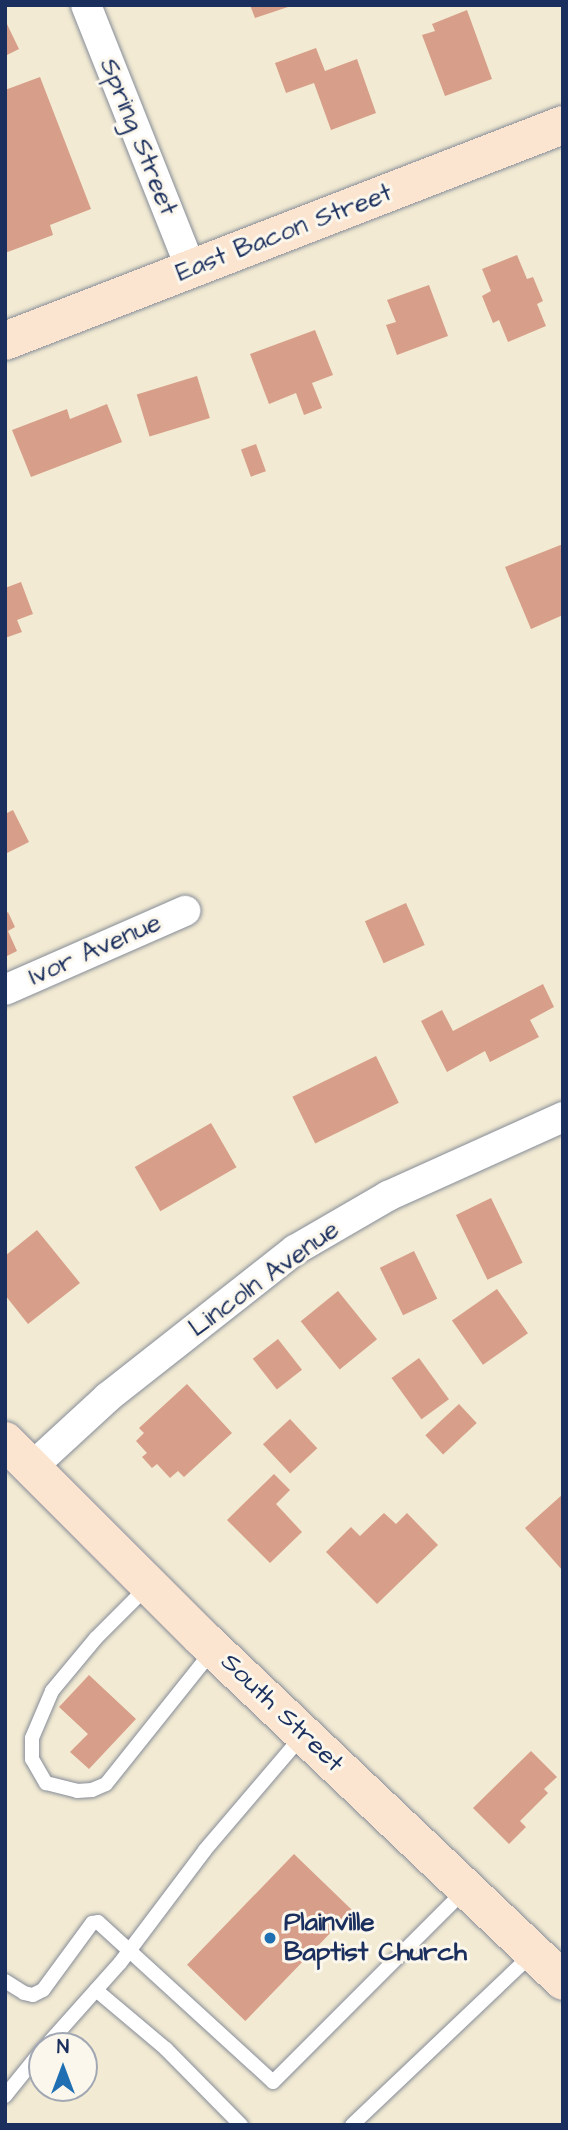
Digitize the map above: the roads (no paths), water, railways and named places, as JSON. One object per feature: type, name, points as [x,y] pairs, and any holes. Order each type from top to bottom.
[{"type":"main road","name":"East Bacon Street","points":[[5,341],[563,125]]},
{"type":"main road","name":"South Street","points":[[5,1441],[214,1649],[563,1982]]},
{"type":"street","name":"Spring Street","points":[[86,5],[191,270]]},
{"type":"street","name":"Ivor Avenue","points":[[5,990],[185,911]]},
{"type":"street","name":"Lincoln Avenue","points":[[32,1468],[108,1397],[295,1250],[388,1196],[563,1117]]},
{"type":"lane","points":[[149,1585],[96,1638],[52,1691],[32,1738],[32,1759],[46,1783],[77,1791],[92,1790],[106,1784],[214,1649]]},
{"type":"lane","points":[[58,2032],[130,1949],[205,1850],[304,1734]]},
{"type":"lane","points":[[5,1981],[24,1993],[33,1994],[43,1990],[92,1923],[98,1922],[107,1927],[273,2082],[466,1889]]},
{"type":"lane","points":[[352,2125],[533,1953]]},
{"type":"lane","points":[[96,1990],[166,2049],[241,2125]]},
{"type":"lane","points":[[5,2096],[28,2067]]},
{"type":"place","name":"Plainville Baptist Church","points":[[270,1938]]}]
